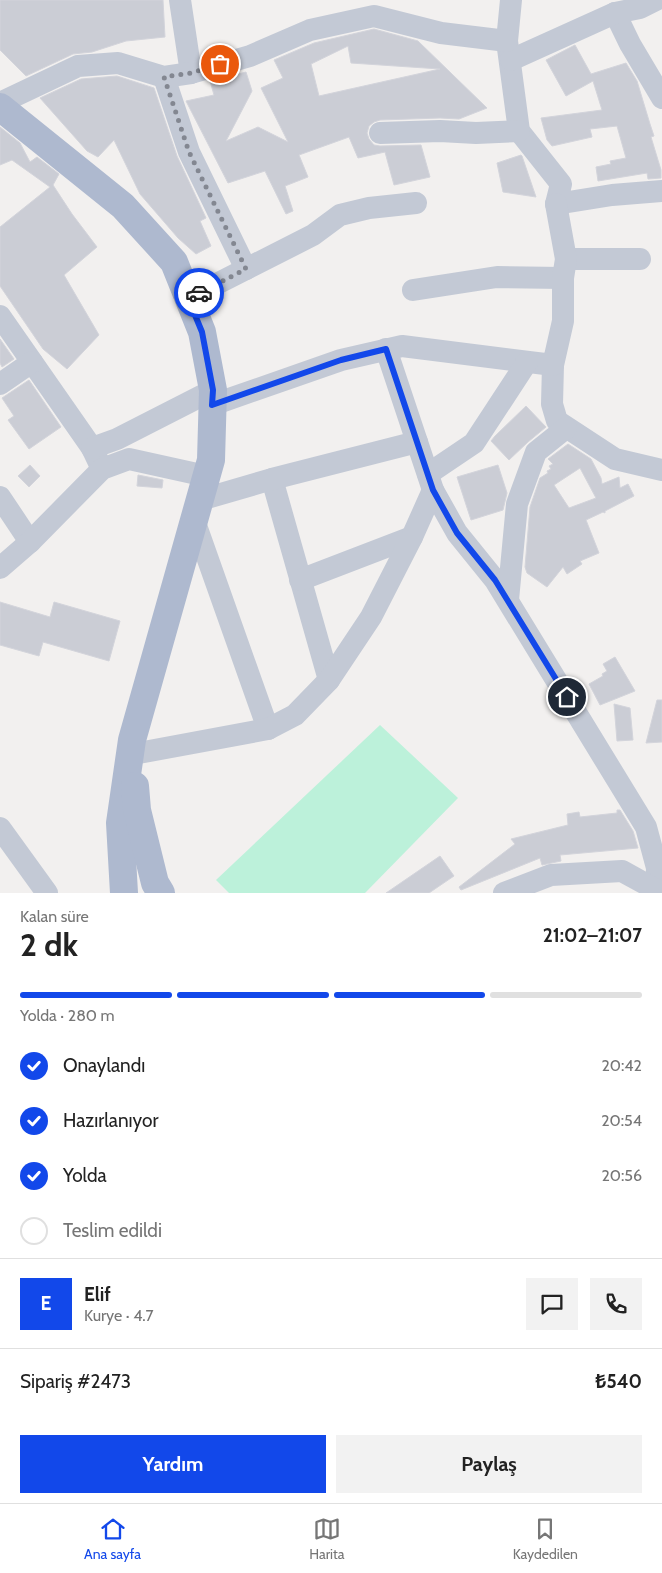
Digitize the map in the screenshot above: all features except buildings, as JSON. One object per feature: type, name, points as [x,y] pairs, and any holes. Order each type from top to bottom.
[{"type":"main road","points":[[0,107],[123,206],[174,262],[202,332],[213,398],[211,460],[132,747],[120,822],[124,893]]},
{"type":"main road","points":[[132,747],[136,810],[155,883],[162,893]]},
{"type":"street","points":[[180,0],[191,73]]},
{"type":"street","points":[[511,0],[509,51],[519,131],[561,184],[556,204],[564,269],[563,321],[553,365],[552,404],[557,421],[615,459],[662,470]]},
{"type":"street","points":[[0,103],[78,66],[118,63],[164,77],[191,73],[250,56],[310,30],[374,16],[509,51],[615,13],[640,8],[656,0]]},
{"type":"street","points":[[615,13],[630,44],[662,98]]},
{"type":"street","points":[[164,77],[189,152],[246,269]]},
{"type":"street","points":[[380,133],[519,131]]},
{"type":"street","points":[[556,204],[612,195],[662,191]]},
{"type":"street","points":[[188,298],[313,235],[340,215],[369,208],[416,202]]},
{"type":"street","points":[[413,290],[497,277],[640,259]]},
{"type":"street","points":[[0,316],[92,448],[102,470]]},
{"type":"street","points":[[92,448],[118,439],[213,398],[341,360],[402,346],[553,365]]},
{"type":"street","points":[[386,349],[430,482],[457,533],[495,580],[508,600],[646,827],[657,868],[658,892]]},
{"type":"street","points":[[0,384],[32,362]]},
{"type":"street","points":[[132,747],[268,729],[295,715],[329,680],[371,617],[412,537],[430,482],[474,442],[527,362]]},
{"type":"street","points":[[508,600],[517,504],[536,452],[566,428]]},
{"type":"street","points":[[200,499],[417,442]]},
{"type":"street","points":[[0,568],[30,542],[102,470],[129,459],[200,499],[268,729]]},
{"type":"street","points":[[272,479],[329,680]]},
{"type":"street","points":[[0,497],[30,542]]},
{"type":"street","points":[[300,580],[412,537]]},
{"type":"street","points":[[0,828],[47,893]]},
{"type":"street","points":[[504,893],[551,875],[622,871],[658,892]]},
{"type":"green space","points":[[380,725],[458,798],[365,893],[229,893],[216,880]]},
{"type":"way so far","points":[[199,293],[246,269],[189,152],[164,77],[191,73],[220,64]]},
{"type":"route","points":[[199,293],[188,298],[202,332],[213,390],[212,405],[341,360],[386,349],[433,490],[457,533],[495,580],[567,697]]}]
